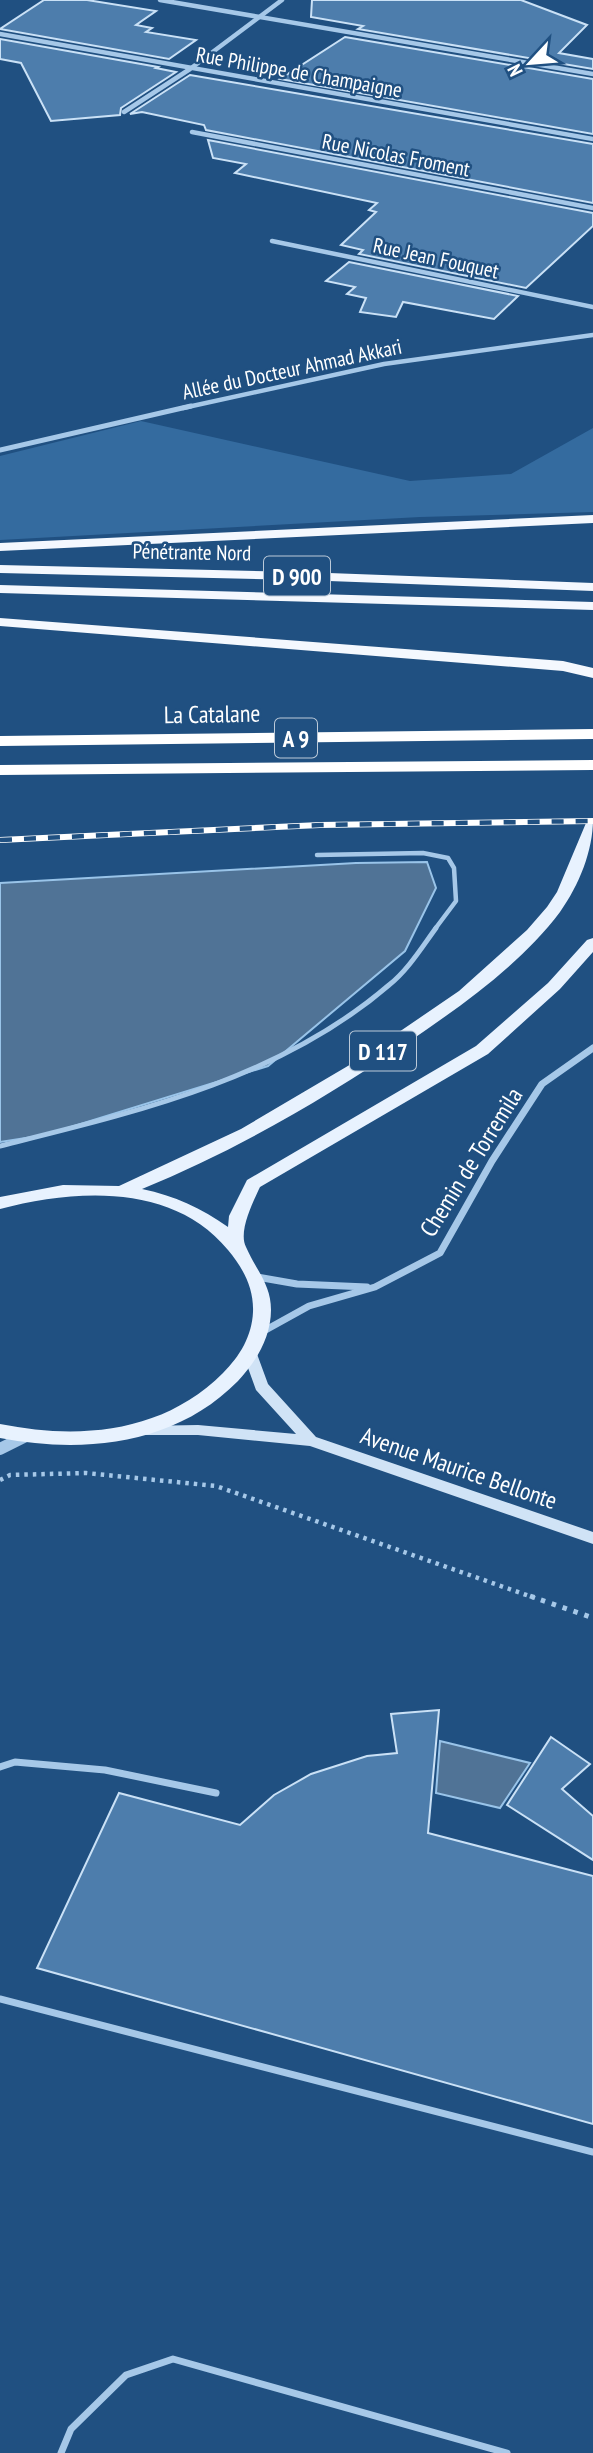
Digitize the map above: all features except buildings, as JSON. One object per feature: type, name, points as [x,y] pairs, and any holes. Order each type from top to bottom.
[{"type":"highway","points":[[0,547],[422,524],[593,519]]},
{"type":"highway","name":"Pénétrante Nord","points":[[0,569],[302,576],[593,587]]},
{"type":"highway","name":"Pénétrante Nord","points":[[0,589],[593,606]]},
{"type":"highway","points":[[0,622],[563,666],[593,673]]},
{"type":"highway","name":"La Catalane","points":[[0,741],[593,734]]},
{"type":"highway","name":"A 9","points":[[0,770],[593,765]]},
{"type":"main road","name":"D 117","points":[[124,1190],[176,1170],[296,1106],[421,1027],[506,960],[555,908],[593,823]]},
{"type":"main road","name":"D 117","points":[[236,1244],[238,1216],[253,1184],[482,1050],[554,986],[593,943]]},
{"type":"main road","points":[[0,1203],[27,1194],[76,1188],[124,1190],[168,1201],[197,1215],[236,1244],[257,1278],[263,1306],[258,1334],[250,1353],[224,1386],[185,1413],[137,1431],[81,1440],[24,1437],[0,1431]]},
{"type":"main road","name":"Avenue Maurice Bellonte","points":[[250,1353],[261,1385],[311,1441]]},
{"type":"main road","name":"Avenue Maurice Bellonte","points":[[137,1431],[198,1430],[311,1441],[593,1538]]},
{"type":"street","points":[[160,0],[593,74]]},
{"type":"street","points":[[124,112],[190,69],[282,0]]},
{"type":"street","name":"Rue Philippe de Champaigne","points":[[0,34],[593,139]]},
{"type":"street","name":"Rue Nicolas Froment","points":[[192,132],[593,208]]},
{"type":"street","name":"Rue Jean Fouquet","points":[[272,240],[593,307]]},
{"type":"street","name":"Allée du Docteur Ahmad Akkari","points":[[0,450],[384,364],[593,335]]},
{"type":"street","name":"Chemin de Torremila","points":[[258,1334],[309,1306],[375,1287],[440,1252],[492,1161],[542,1084],[593,1048]]},
{"type":"street","points":[[257,1278],[297,1284],[375,1287]]},
{"type":"street","points":[[0,1449],[24,1437]]},
{"type":"lane","points":[[0,1146],[138,1111],[222,1084],[324,1034],[392,983],[456,901],[454,868],[448,858],[424,853],[317,855]]},
{"type":"lane","points":[[0,1767],[15,1762],[106,1770],[216,1793]]},
{"type":"lane","points":[[0,1999],[593,2152]]},
{"type":"lane","points":[[61,2453],[71,2429],[126,2375],[173,2359],[507,2453]]},
{"type":"path","points":[[0,1480],[10,1475],[86,1473],[216,1486],[593,1618]]},
{"type":"shaded area","points":[[141,421],[410,481],[511,474],[593,428],[593,512],[420,517],[0,540],[0,456]]},
{"type":"shaded area","points":[[427,862],[436,888],[405,951],[268,1066],[45,1135],[0,1142],[0,883],[356,863]]},
{"type":"shaded area","points":[[440,1741],[530,1763],[500,1808],[436,1793]]},
{"type":"railway","points":[[0,840],[320,825],[593,821]]}]
